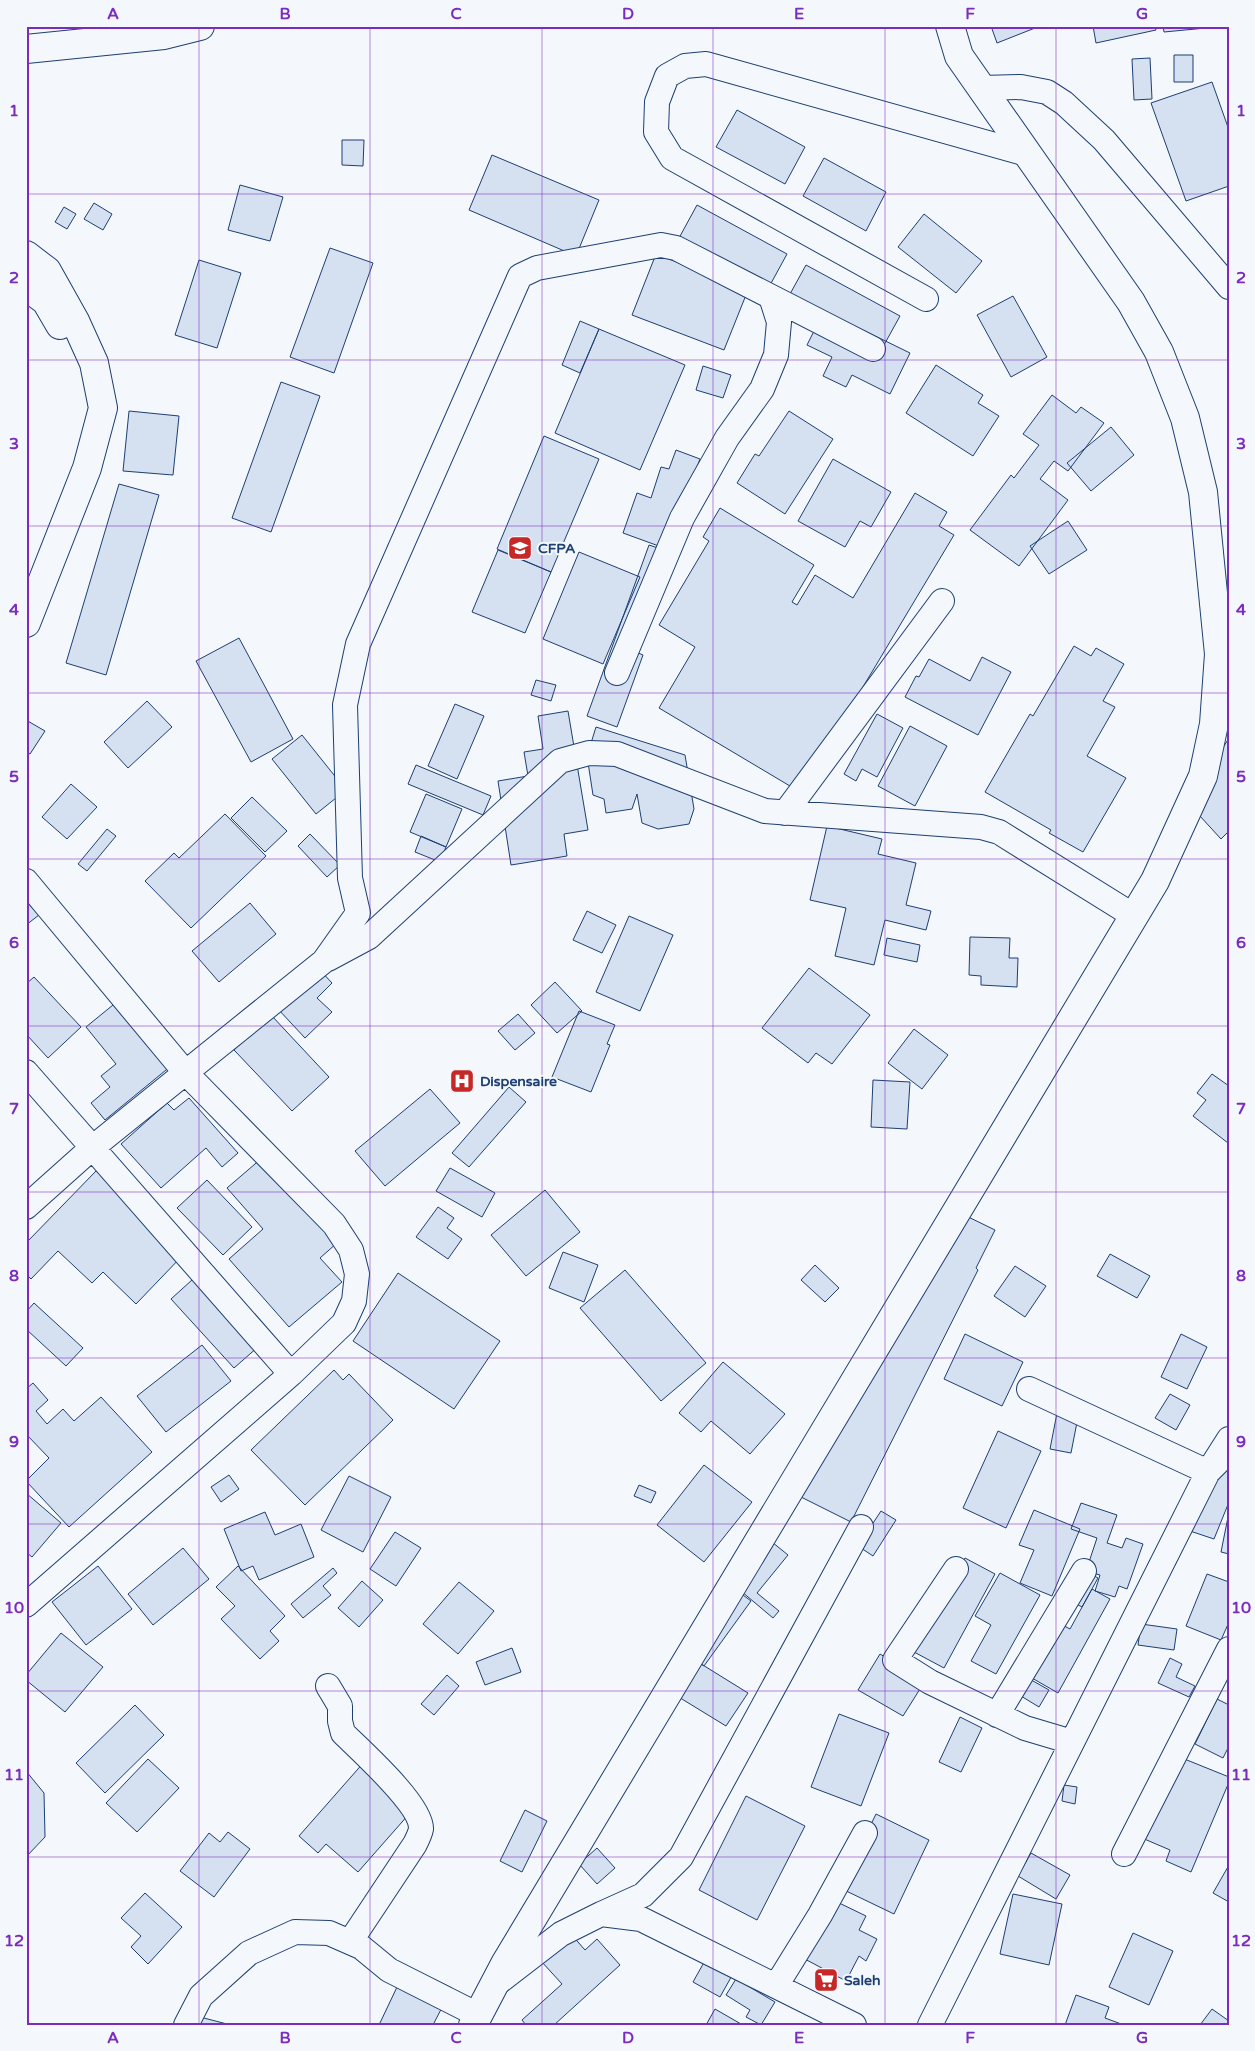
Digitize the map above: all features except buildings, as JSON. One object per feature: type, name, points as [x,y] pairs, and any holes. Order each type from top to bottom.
[{"type":"main road","points":[[26,49],[164,35],[200,26]]},
{"type":"main road","points":[[476,2020],[494,1986],[1155,881],[1203,776],[1214,724],[1219,654],[1203,492],[1185,418],[1159,352],[1131,302],[959,56],[950,26]]},
{"type":"main road","points":[[26,255],[47,271],[76,321],[94,363],[103,408],[87,468],[26,623]]},
{"type":"main road","points":[[26,286],[46,301],[71,346],[90,400],[87,468]]},
{"type":"street","points":[[926,299],[672,158],[656,132],[657,102],[667,76],[685,66],[706,64],[1027,154]]},
{"type":"street","points":[[981,88],[1020,87],[1047,92],[1064,103],[1104,140],[1229,286]]},
{"type":"street","points":[[324,961],[358,913],[350,878],[345,705],[358,644],[520,276],[537,268],[661,245],[676,248],[873,349]]},
{"type":"street","points":[[617,673],[682,518],[727,438],[762,389],[776,355],[779,322],[771,297]]},
{"type":"street","points":[[786,813],[942,601]]},
{"type":"street","points":[[26,1207],[92,1148],[324,961],[369,937],[560,761],[589,753],[617,754],[765,811],[981,827],[999,832],[1134,916]]},
{"type":"street","points":[[26,881],[185,1072],[334,1224],[351,1250],[356,1274],[354,1301],[344,1323],[291,1374],[26,1605]]},
{"type":"street","points":[[26,1072],[291,1374]]},
{"type":"street","points":[[1029,1389],[1208,1472]]},
{"type":"street","points":[[930,2025],[1208,1472],[1229,1439]]},
{"type":"street","points":[[1208,1472],[1229,1450]]},
{"type":"street","points":[[494,1986],[561,1934],[643,1895],[681,1857],[861,1527]]},
{"type":"street","points":[[956,1568],[895,1660],[930,1682],[1024,1728],[1072,1742]]},
{"type":"street","points":[[997,1714],[1084,1571]]},
{"type":"street","points":[[1124,1854],[1229,1649]]},
{"type":"street","points":[[328,1686],[340,1706],[340,1720],[344,1733],[407,1798],[418,1817],[421,1830],[415,1844],[350,1942]]},
{"type":"street","points":[[776,1986],[820,1916],[865,1833]]},
{"type":"street","points":[[601,1914],[642,1920],[854,2025]]},
{"type":"street","points":[[186,2025],[201,1996],[249,1953],[295,1932],[329,1933],[361,1947],[389,1970],[476,2020]]},
{"type":"place","name":"CFPA","points":[[520,548]]},
{"type":"place","name":"Dispensaire","points":[[462,1081]]},
{"type":"place","name":"Saleh","points":[[826,1980]]}]
